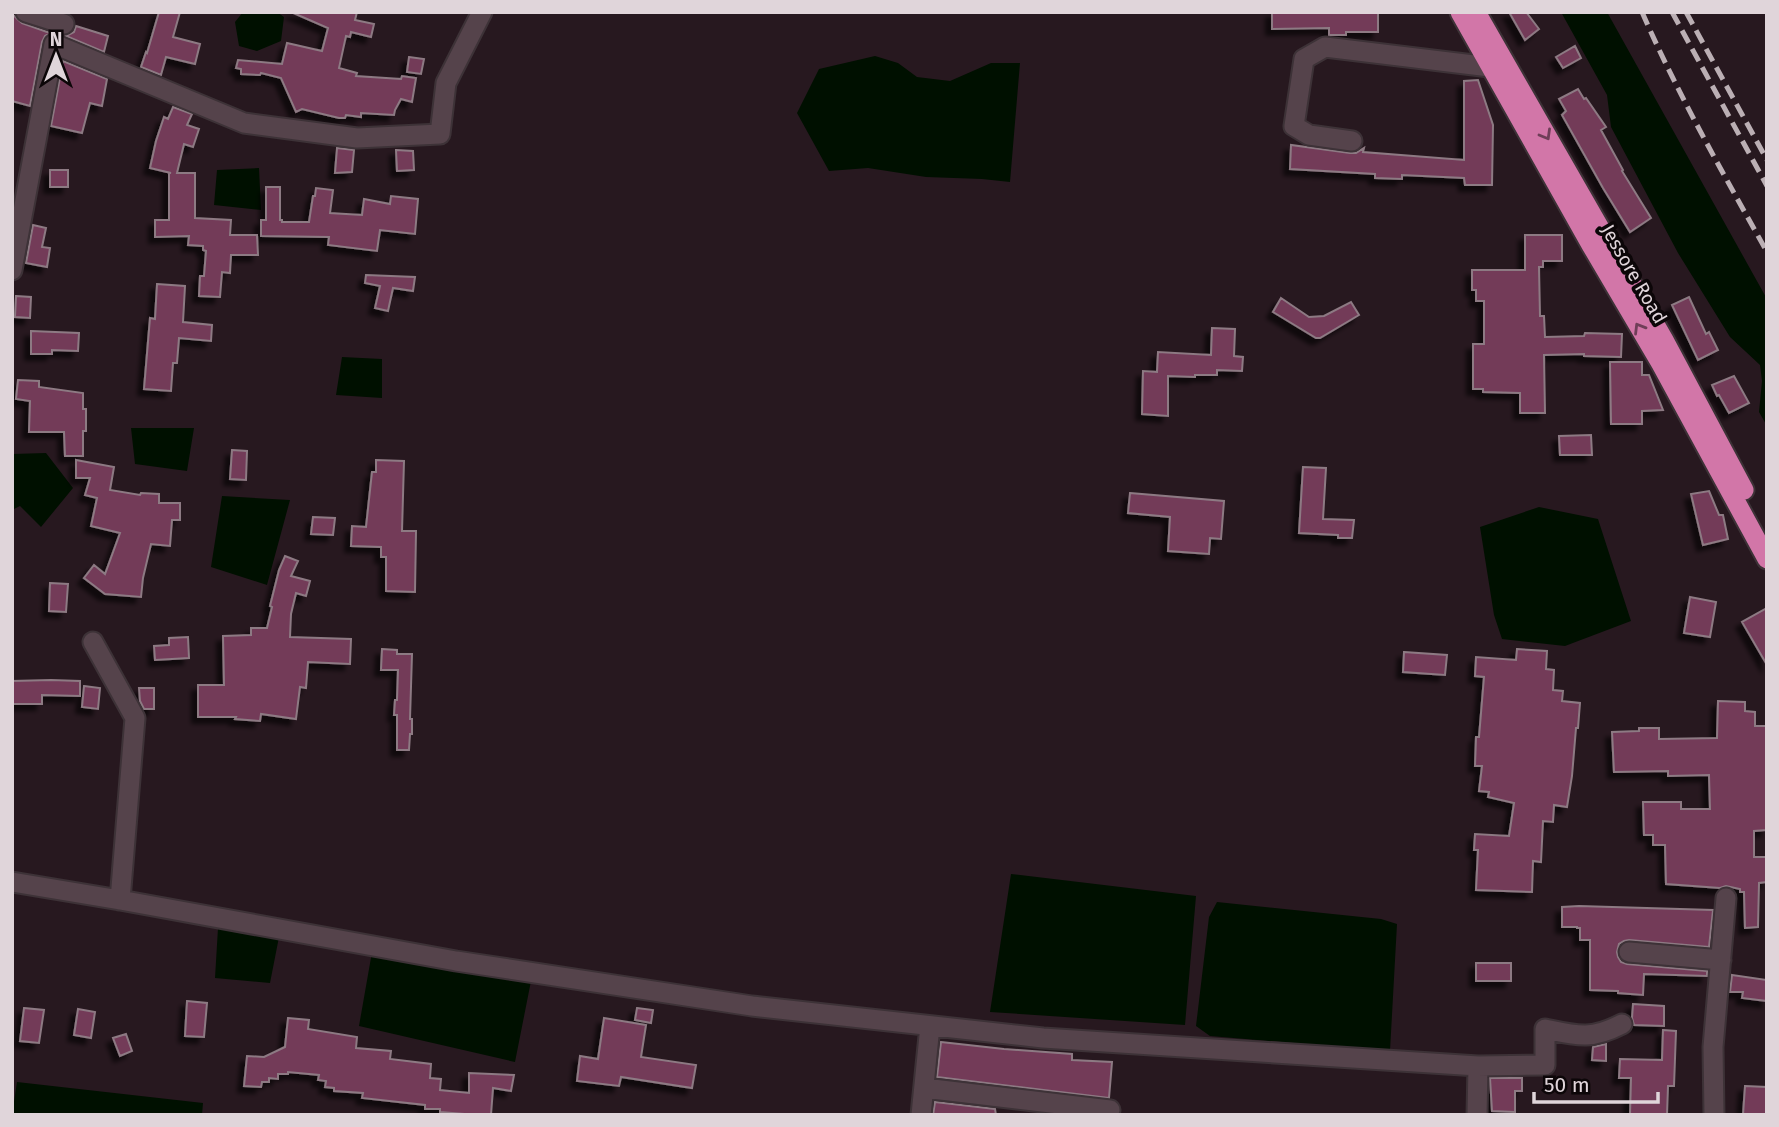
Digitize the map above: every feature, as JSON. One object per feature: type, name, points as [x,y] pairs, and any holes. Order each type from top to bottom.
[{"type":"highway","name":"Jessore Road","points":[[1460,12],[1591,246],[1661,364],[1767,559]]},
{"type":"highway","name":"Jessore Road","points":[[1476,12],[1664,340],[1767,532]]},
{"type":"street","points":[[12,270],[54,44],[66,18],[26,12]]},
{"type":"street","points":[[54,44],[244,123],[357,138],[440,134],[446,83],[482,12]]},
{"type":"street","points":[[1352,141],[1309,135],[1294,126],[1304,59],[1325,47],[1490,67]]},
{"type":"street","points":[[93,642],[135,718],[120,900]]},
{"type":"street","points":[[12,883],[483,965],[752,1006],[1043,1038],[1478,1066],[1545,1065],[1545,1029],[1578,1036],[1606,1032],[1622,1024]]},
{"type":"street","points":[[1714,1115],[1713,1047],[1726,898]]},
{"type":"street","points":[[1629,952],[1721,960]]},
{"type":"street","points":[[921,1115],[930,1026]]},
{"type":"street","points":[[1477,1115],[1478,1066]]},
{"type":"street","points":[[924,1088],[1110,1110]]},
{"type":"shaded area","points":[[243,12],[277,12],[284,17],[281,41],[257,51],[239,46],[235,22]]},
{"type":"shaded area","points":[[1561,12],[1607,12],[1767,299],[1767,426],[1759,412],[1762,381],[1760,365],[1730,337],[1678,253],[1611,127],[1607,95]]},
{"type":"shaded area","points":[[875,56],[898,63],[917,77],[950,81],[991,63],[1020,63],[1010,182],[926,177],[868,168],[829,171],[797,113],[819,69]]},
{"type":"shaded area","points":[[259,168],[261,210],[214,205],[217,170]]},
{"type":"shaded area","points":[[342,357],[382,359],[382,398],[336,395]]},
{"type":"shaded area","points":[[131,428],[194,428],[187,471],[135,464]]},
{"type":"shaded area","points":[[46,453],[73,488],[41,527],[20,506],[12,510],[12,454]]},
{"type":"shaded area","points":[[222,496],[290,500],[267,585],[211,567]]},
{"type":"shaded area","points":[[1539,507],[1598,519],[1631,621],[1565,646],[1502,639],[1494,615],[1480,527]]},
{"type":"shaded area","points":[[1011,874],[1196,896],[1185,1025],[990,1012]]},
{"type":"shaded area","points":[[1217,902],[1381,919],[1397,924],[1390,1051],[1210,1036],[1196,1026],[1209,917]]},
{"type":"shaded area","points":[[218,928],[279,937],[270,983],[215,978]]},
{"type":"shaded area","points":[[372,952],[532,976],[515,1062],[359,1026]]},
{"type":"shaded area","points":[[17,1082],[203,1103],[202,1115],[12,1115]]},
{"type":"building","points":[[159,12],[180,12],[173,37],[200,44],[195,64],[166,57],[161,75],[141,67]]},
{"type":"building","points":[[291,12],[357,12],[355,20],[374,24],[371,37],[351,32],[350,37],[346,36],[339,68],[357,73],[356,76],[416,78],[412,102],[401,99],[394,115],[361,113],[361,117],[346,115],[345,118],[339,118],[302,109],[296,112],[281,78],[261,73],[241,74],[241,69],[236,68],[238,60],[282,64],[287,43],[322,51],[328,28]]},
{"type":"building","points":[[1272,12],[1378,12],[1378,32],[1329,35],[1329,28],[1272,29]]},
{"type":"building","points":[[1509,12],[1526,12],[1539,29],[1525,40]]},
{"type":"building","points":[[12,14],[22,23],[50,33],[42,42],[30,106],[12,101]]},
{"type":"building","points":[[76,26],[108,36],[104,52],[66,36],[74,32]]},
{"type":"building","points":[[1575,46],[1581,58],[1563,68],[1556,57]]},
{"type":"building","points":[[409,57],[424,59],[421,74],[407,72]]},
{"type":"building","points":[[63,61],[107,79],[102,106],[90,103],[82,133],[51,126]]},
{"type":"building","points":[[1478,80],[1493,125],[1492,185],[1465,185],[1464,178],[1402,175],[1402,179],[1375,178],[1375,174],[1290,169],[1291,145],[1350,153],[1364,148],[1363,152],[1464,160],[1464,81]]},
{"type":"building","points":[[1578,89],[1606,127],[1601,130],[1651,218],[1630,232],[1562,115],[1566,111],[1559,99]]},
{"type":"building","points":[[173,107],[192,114],[187,125],[199,129],[193,147],[184,144],[177,173],[195,173],[195,218],[231,220],[230,235],[257,235],[258,255],[231,255],[230,273],[222,272],[220,297],[199,296],[206,251],[203,246],[188,245],[189,236],[155,237],[155,220],[169,220],[171,173],[150,168],[164,117],[168,119]]},
{"type":"building","points":[[337,148],[354,150],[352,172],[335,173]]},
{"type":"building","points":[[396,150],[413,151],[414,170],[397,171]]},
{"type":"building","points":[[50,170],[68,170],[68,187],[50,187]]},
{"type":"building","points":[[266,187],[280,187],[282,222],[309,222],[316,188],[333,190],[330,213],[362,215],[364,199],[390,204],[391,196],[418,199],[415,234],[380,230],[377,251],[328,245],[329,237],[261,236],[261,220],[266,220]]},
{"type":"building","points":[[33,225],[46,228],[42,247],[50,248],[47,267],[26,263]]},
{"type":"building","points":[[1525,235],[1562,235],[1562,261],[1543,261],[1543,267],[1539,267],[1540,316],[1544,316],[1545,337],[1584,336],[1585,333],[1622,334],[1621,357],[1544,355],[1545,413],[1520,413],[1520,393],[1483,392],[1483,389],[1473,389],[1473,344],[1484,344],[1484,301],[1476,301],[1476,290],[1472,290],[1472,270],[1525,270]]},
{"type":"building","points":[[366,275],[415,277],[413,291],[393,288],[388,311],[375,308],[380,286],[365,283]]},
{"type":"building","points":[[157,284],[185,286],[183,322],[212,325],[211,341],[179,338],[177,363],[173,363],[171,391],[144,389],[150,318],[155,319]]},
{"type":"building","points":[[16,296],[31,297],[30,318],[15,317]]},
{"type":"building","points":[[1689,297],[1706,334],[1709,332],[1718,350],[1698,360],[1672,305]]},
{"type":"building","points":[[1281,298],[1309,317],[1324,316],[1351,302],[1359,315],[1316,338],[1273,312]]},
{"type":"building","points":[[1212,328],[1235,329],[1234,356],[1243,357],[1242,371],[1217,370],[1217,375],[1195,377],[1168,376],[1168,416],[1142,414],[1143,371],[1157,372],[1158,352],[1211,355]]},
{"type":"building","points":[[31,331],[79,333],[78,351],[52,350],[52,354],[31,354]]},
{"type":"building","points":[[1610,362],[1642,362],[1642,375],[1649,375],[1663,410],[1642,411],[1642,424],[1611,424]]},
{"type":"building","points":[[1734,376],[1749,403],[1729,413],[1712,385]]},
{"type":"building","points":[[18,380],[39,381],[39,387],[83,393],[86,431],[83,431],[83,456],[65,456],[64,432],[29,432],[30,401],[16,399]]},
{"type":"building","points":[[1591,435],[1592,455],[1560,455],[1559,436]]},
{"type":"building","points":[[232,450],[247,451],[246,480],[230,479]]},
{"type":"building","points":[[76,460],[114,467],[110,490],[140,495],[159,494],[159,503],[180,503],[180,520],[172,520],[170,546],[151,544],[141,597],[105,594],[84,578],[94,565],[105,574],[120,533],[91,526],[97,498],[85,495],[90,478],[76,478]]},
{"type":"building","points":[[376,460],[404,461],[402,531],[416,531],[415,592],[386,591],[386,557],[381,557],[381,547],[351,546],[352,526],[366,527],[372,472],[376,472]]},
{"type":"building","points":[[1303,467],[1326,468],[1323,519],[1354,520],[1352,538],[1299,533]]},
{"type":"building","points":[[1709,491],[1719,515],[1723,515],[1728,539],[1703,545],[1691,494]]},
{"type":"building","points":[[1130,493],[1224,501],[1221,539],[1210,538],[1209,554],[1168,551],[1170,517],[1128,513]]},
{"type":"building","points":[[313,517],[335,518],[333,535],[311,534]]},
{"type":"building","points":[[285,556],[298,561],[291,576],[310,581],[306,596],[296,593],[291,614],[290,637],[351,639],[350,664],[308,662],[306,688],[300,687],[296,719],[261,714],[260,721],[235,719],[236,717],[198,717],[198,685],[224,685],[223,636],[251,635],[251,628],[267,628],[279,570]]},
{"type":"building","points":[[50,583],[68,584],[66,612],[49,611]]},
{"type":"building","points":[[1690,597],[1716,602],[1710,637],[1684,633]]},
{"type":"building","points":[[1767,608],[1767,665],[1742,622]]},
{"type":"building","points":[[188,637],[189,658],[155,660],[154,646],[169,645],[169,638]]},
{"type":"building","points":[[382,649],[397,650],[397,654],[412,654],[412,734],[409,750],[397,750],[397,715],[394,715],[398,670],[381,670]]},
{"type":"building","points":[[1517,649],[1547,651],[1546,669],[1554,670],[1553,690],[1563,691],[1562,701],[1580,703],[1567,807],[1554,805],[1553,822],[1543,821],[1541,862],[1533,861],[1532,892],[1476,890],[1478,850],[1474,850],[1475,834],[1509,836],[1514,803],[1488,797],[1489,792],[1479,791],[1482,766],[1475,766],[1476,737],[1479,737],[1484,677],[1475,676],[1476,657],[1516,660]]},
{"type":"building","points":[[1404,652],[1447,655],[1445,675],[1403,672]]},
{"type":"building","points":[[12,681],[80,681],[80,696],[42,695],[42,704],[12,704]]},
{"type":"building","points":[[84,686],[100,688],[98,709],[82,707]]},
{"type":"building","points":[[139,688],[154,688],[154,709],[144,709]]},
{"type":"building","points":[[1718,701],[1745,702],[1745,711],[1755,712],[1755,726],[1766,726],[1767,830],[1754,831],[1754,857],[1767,857],[1767,882],[1759,883],[1758,927],[1745,928],[1744,892],[1740,892],[1740,889],[1666,884],[1665,845],[1653,845],[1653,835],[1644,835],[1643,802],[1681,802],[1681,809],[1710,809],[1709,775],[1668,776],[1668,771],[1614,772],[1612,732],[1659,728],[1659,739],[1717,738]]},
{"type":"building","points":[[1562,907],[1713,910],[1709,947],[1629,940],[1619,944],[1617,952],[1621,962],[1627,964],[1707,971],[1707,976],[1644,974],[1643,995],[1590,990],[1590,940],[1580,940],[1580,928],[1562,927]]},
{"type":"building","points":[[1476,963],[1511,963],[1511,981],[1476,981]]},
{"type":"building","points":[[1732,975],[1767,980],[1767,1001],[1742,998],[1743,992],[1730,992]]},
{"type":"building","points":[[187,1001],[207,1003],[204,1037],[185,1036]]},
{"type":"building","points":[[1633,1004],[1664,1006],[1664,1026],[1634,1025]]},
{"type":"building","points":[[24,1008],[44,1010],[39,1043],[20,1041]]},
{"type":"building","points":[[637,1008],[653,1010],[651,1023],[635,1020]]},
{"type":"building","points":[[78,1009],[95,1012],[91,1038],[74,1035]]},
{"type":"building","points":[[288,1018],[309,1020],[308,1029],[357,1037],[356,1048],[391,1051],[390,1059],[431,1064],[430,1078],[441,1079],[440,1090],[469,1093],[469,1073],[514,1075],[511,1091],[493,1088],[491,1115],[477,1115],[440,1112],[440,1109],[425,1109],[425,1105],[362,1098],[363,1093],[334,1091],[334,1088],[325,1087],[326,1081],[318,1080],[319,1075],[288,1072],[278,1074],[278,1079],[269,1078],[269,1082],[262,1082],[261,1087],[244,1086],[247,1056],[264,1057],[285,1047]]},
{"type":"building","points":[[604,1018],[646,1025],[641,1057],[696,1065],[692,1088],[621,1077],[619,1086],[577,1081],[580,1056],[598,1059]]},
{"type":"building","points":[[1663,1030],[1676,1031],[1674,1086],[1668,1086],[1667,1115],[1630,1115],[1631,1078],[1619,1078],[1620,1059],[1662,1060]]},
{"type":"building","points":[[126,1034],[132,1051],[120,1056],[113,1038]]},
{"type":"building","points":[[941,1042],[1072,1054],[1072,1060],[1112,1062],[1109,1098],[937,1077]]},
{"type":"building","points":[[1606,1044],[1606,1061],[1592,1060],[1593,1047]]},
{"type":"building","points":[[1490,1078],[1522,1078],[1522,1091],[1515,1091],[1515,1112],[1492,1111]]},
{"type":"building","points":[[1745,1086],[1767,1087],[1767,1115],[1743,1115]]},
{"type":"building","points":[[935,1102],[995,1109],[996,1115],[933,1115]]},
{"type":"railway","points":[[1642,12],[1686,104],[1767,252]]},
{"type":"railway","points":[[1672,12],[1767,186]]},
{"type":"railway","points":[[1686,12],[1767,160]]}]
